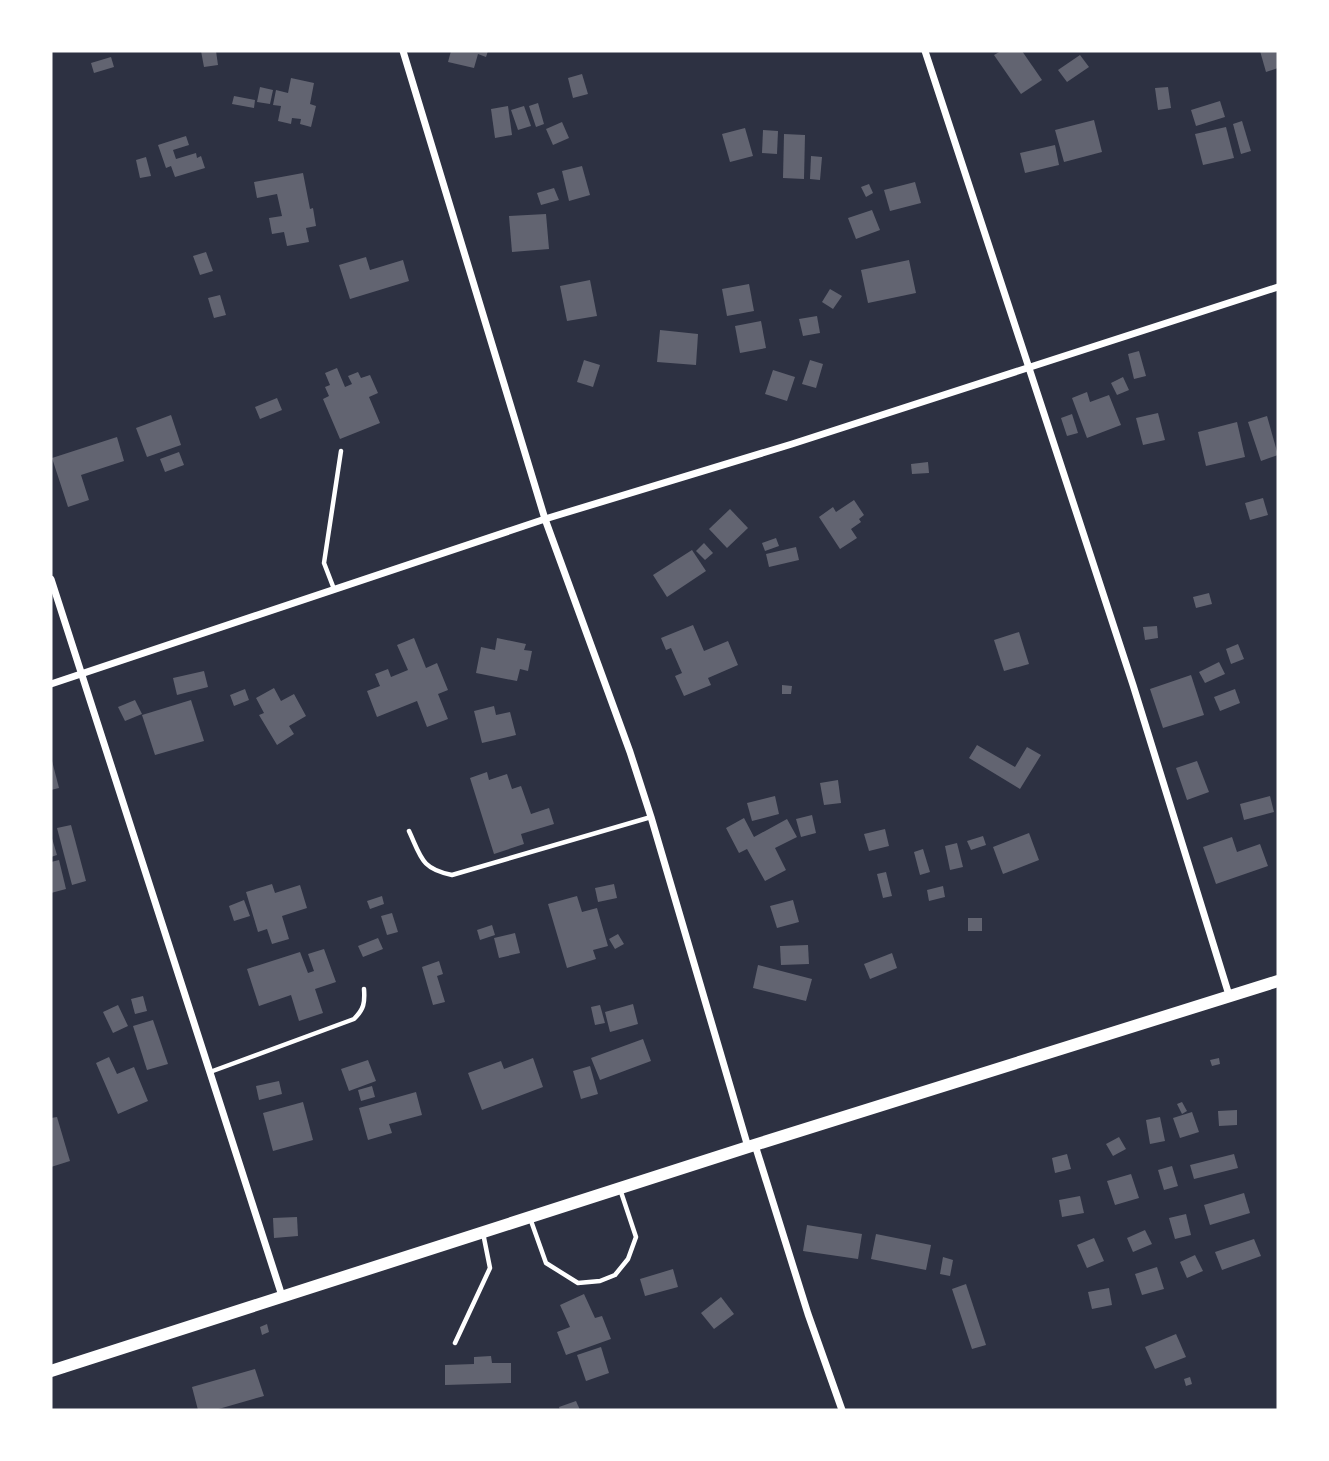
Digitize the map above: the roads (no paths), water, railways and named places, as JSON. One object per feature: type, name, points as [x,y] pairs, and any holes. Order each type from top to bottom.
[{"type":"main road","points":[[51,1371],[1278,981]]},
{"type":"street","points":[[403,51],[545,519],[630,752],[752,1146],[842,1410]]},
{"type":"street","points":[[925,51],[1129,672],[1229,996]]},
{"type":"street","points":[[51,684],[545,519],[1030,368],[1278,287]]},
{"type":"street","points":[[51,579],[282,1296]]},
{"type":"lane","points":[[334,589],[324,563],[341,451]]},
{"type":"lane","points":[[409,831],[426,866],[452,875],[651,817]]},
{"type":"lane","points":[[210,1072],[354,1019],[362,1012],[365,1003],[364,989]]},
{"type":"lane","points":[[530,1217],[546,1263],[578,1283],[600,1281],[615,1275],[628,1259],[636,1237],[620,1189]]},
{"type":"lane","points":[[455,1343],[489,1268],[483,1232]]}]
